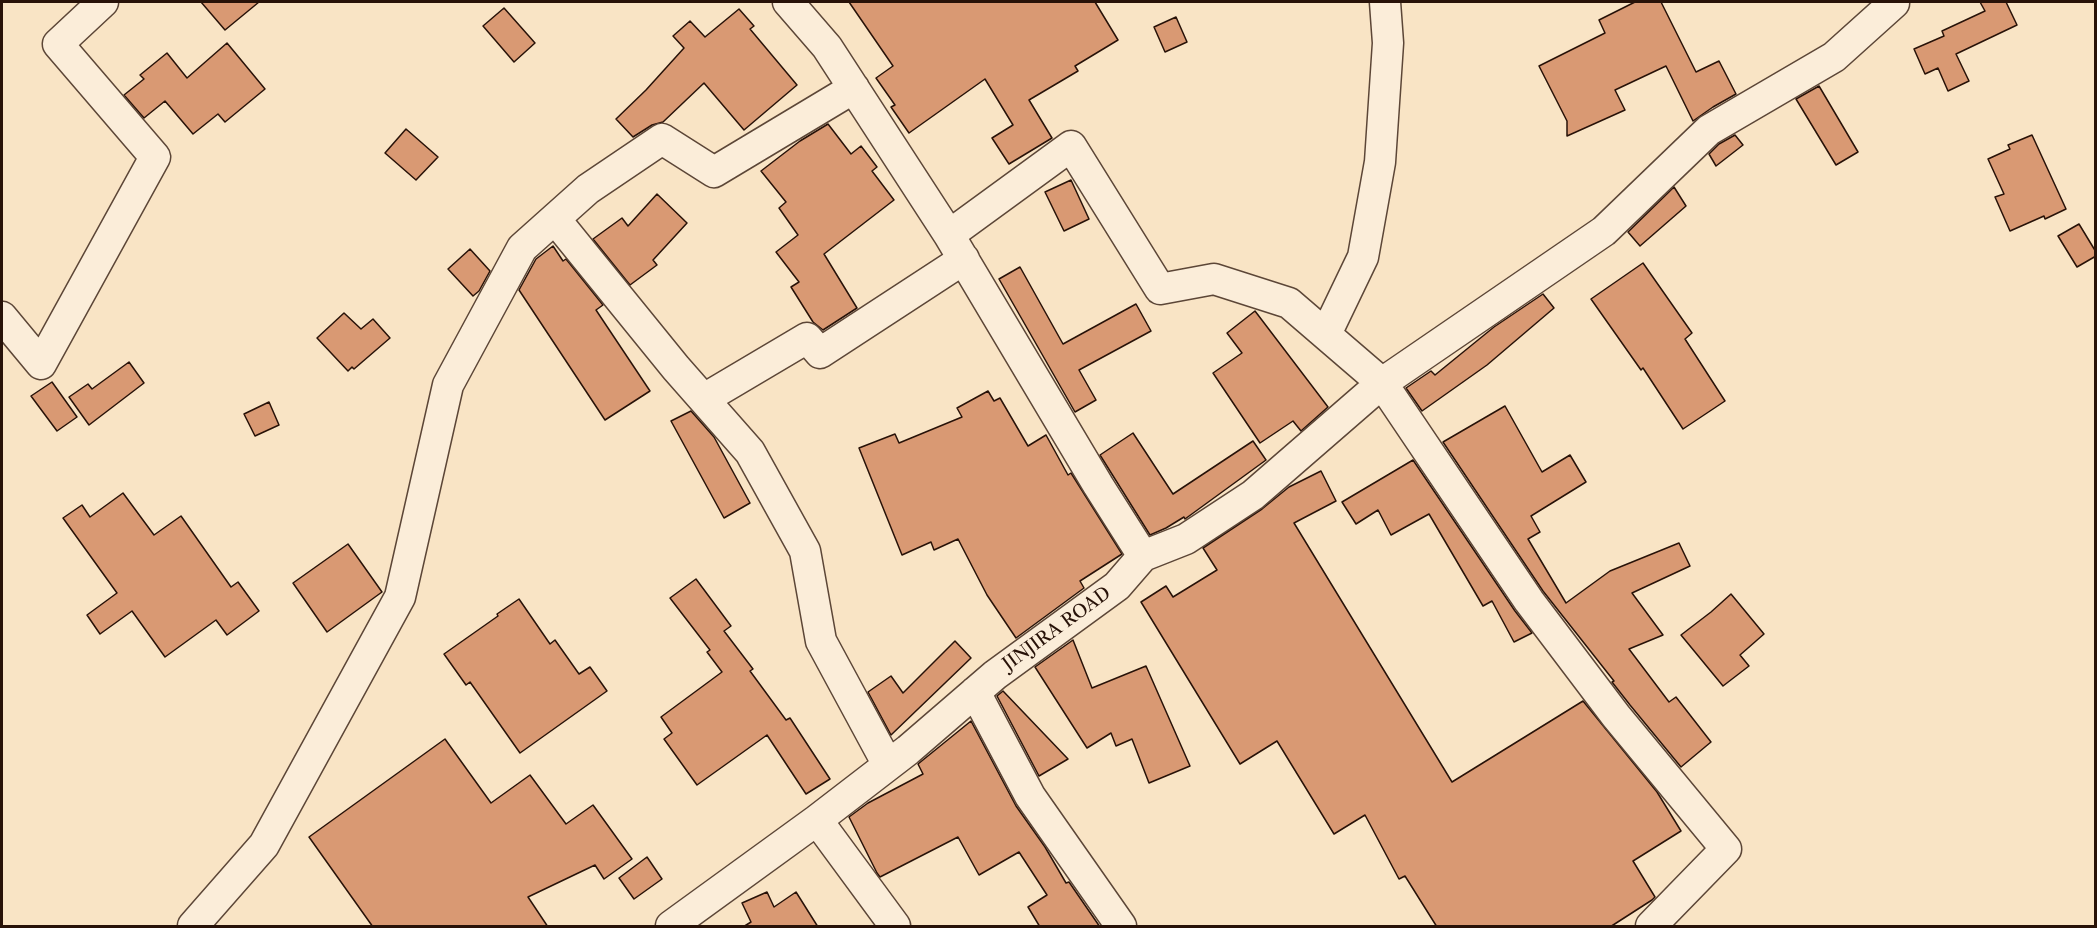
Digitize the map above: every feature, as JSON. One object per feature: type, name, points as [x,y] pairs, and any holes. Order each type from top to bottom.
[{"type":"street","points":[[2,317],[41,364],[155,157],[57,44],[103,2]]},
{"type":"street","points":[[788,2],[827,47],[854,87],[956,247],[1143,556],[1186,539],[1253,495],[1382,383],[1604,231],[1709,130],[1834,57],[1895,2]]},
{"type":"street","points":[[1326,334],[1363,256],[1380,162],[1388,43],[1385,2]]},
{"type":"street","points":[[193,927],[264,844],[400,597],[448,385],[522,248],[588,189],[662,139],[714,172],[854,87]]},
{"type":"street","points":[[704,399],[807,338],[820,353],[956,247],[1071,146],[1160,289],[1214,279],[1289,303],[1382,383],[1529,601],[1616,716],[1726,849],[1651,927]]},
{"type":"street","points":[[555,219],[750,452],[805,551],[821,642],[888,765]]},
{"type":"street","name":"JINJIRA ROAD","points":[[670,927],[817,820],[888,765],[995,675],[1118,586],[1143,556]]},
{"type":"street","points":[[975,692],[1030,795],[1120,927]]},
{"type":"street","points":[[817,820],[896,927]]},
{"type":"building","points":[[201,2],[259,2],[225,30]]},
{"type":"building","points":[[849,2],[1095,2],[1118,40],[1075,66],[1078,71],[1029,100],[1052,138],[1009,164],[992,138],[1013,125],[985,79],[909,133],[891,107],[895,105],[876,78],[893,66]]},
{"type":"building","points":[[1635,2],[1661,2],[1696,72],[1719,61],[1736,94],[1693,121],[1666,66],[1615,90],[1625,110],[1567,136],[1567,121],[1539,66],[1605,33],[1599,20]]},
{"type":"building","points":[[1980,2],[2006,2],[2017,25],[1956,54],[1969,81],[1948,91],[1938,68],[1925,74],[1914,49],[1944,36],[1942,31],[1985,11]]},
{"type":"building","points":[[504,8],[535,43],[514,62],[483,26]]},
{"type":"building","points":[[739,9],[754,26],[750,29],[797,85],[744,130],[704,83],[663,122],[652,125],[633,137],[616,119],[684,48],[673,36],[690,21],[705,37]]},
{"type":"building","points":[[1176,17],[1187,42],[1165,52],[1154,27]]},
{"type":"building","points":[[227,43],[265,89],[225,122],[218,114],[193,134],[165,101],[144,118],[124,95],[144,79],[140,75],[167,53],[187,78]]},
{"type":"building","points":[[1819,86],[1858,152],[1836,165],[1796,99]]},
{"type":"building","points":[[828,124],[851,154],[861,146],[877,167],[872,171],[894,200],[824,254],[857,308],[823,330],[813,322],[791,287],[799,282],[776,252],[798,235],[779,208],[786,202],[761,171],[800,141]]},
{"type":"building","points":[[406,129],[438,157],[416,180],[385,153]]},
{"type":"building","points":[[1735,135],[1743,145],[1716,166],[1709,154],[1719,144]]},
{"type":"building","points":[[2032,135],[2066,209],[2010,231],[1995,197],[2004,194],[1988,159],[2010,149],[2008,145]]},
{"type":"building","points":[[1071,180],[1089,219],[1064,231],[1045,192]]},
{"type":"building","points":[[1674,187],[1686,206],[1640,246],[1628,232]]},
{"type":"building","points":[[657,194],[687,223],[653,260],[657,265],[630,285],[593,239],[622,218],[628,226]]},
{"type":"building","points":[[2079,224],[2096,252],[2096,256],[2077,267],[2058,236]]},
{"type":"building","points":[[553,246],[563,261],[566,259],[603,305],[596,310],[650,391],[605,420],[519,290],[536,259]]},
{"type":"building","points":[[470,249],[490,271],[479,291],[473,296],[448,269]]},
{"type":"building","points":[[1643,263],[1692,333],[1685,339],[1725,401],[1683,429],[1643,368],[1641,370],[1591,299]]},
{"type":"building","points":[[1020,267],[1063,344],[1136,304],[1151,331],[1079,370],[1096,400],[1075,412],[999,279]]},
{"type":"building","points":[[1543,294],[1554,308],[1487,365],[1422,411],[1406,388],[1431,371],[1435,375],[1494,327]]},
{"type":"building","points":[[1255,311],[1328,407],[1301,431],[1293,421],[1260,443],[1213,373],[1242,353],[1227,333]]},
{"type":"building","points":[[344,313],[361,329],[373,319],[390,338],[354,369],[352,367],[348,371],[317,338]]},
{"type":"building","points":[[129,362],[144,383],[89,425],[69,397],[88,384],[92,389]]},
{"type":"building","points":[[52,382],[77,417],[57,431],[31,396]]},
{"type":"building","points":[[988,391],[994,401],[1000,398],[1028,446],[1046,435],[1068,475],[1071,473],[1122,554],[1080,581],[1084,588],[1016,638],[987,595],[958,539],[934,550],[931,542],[902,555],[859,448],[895,434],[899,443],[962,417],[957,408]]},
{"type":"building","points":[[269,402],[279,425],[255,436],[244,414]]},
{"type":"building","points":[[1505,406],[1542,472],[1570,455],[1586,482],[1531,516],[1540,532],[1528,539],[1566,603],[1610,571],[1679,543],[1690,566],[1632,593],[1663,635],[1629,649],[1669,702],[1676,697],[1711,742],[1681,767],[1630,705],[1612,682],[1614,681],[1543,591],[1443,442]]},
{"type":"building","points":[[691,411],[714,437],[750,503],[724,518],[671,421]]},
{"type":"building","points":[[1133,433],[1173,494],[1253,441],[1266,460],[1185,519],[1184,517],[1150,535],[1100,455]]},
{"type":"building","points":[[1413,460],[1532,633],[1514,642],[1492,601],[1483,606],[1429,514],[1391,535],[1378,510],[1356,524],[1342,502]]},
{"type":"building","points":[[1321,471],[1336,501],[1294,523],[1452,782],[1583,701],[1657,792],[1681,831],[1633,861],[1655,897],[1652,900],[1610,927],[1437,927],[1405,876],[1399,879],[1365,815],[1334,834],[1277,741],[1240,764],[1141,602],[1166,586],[1173,597],[1217,570],[1203,548],[1262,509],[1289,487]]},
{"type":"building","points":[[123,493],[154,535],[181,516],[231,587],[238,582],[259,611],[227,635],[216,620],[165,657],[132,611],[100,634],[87,615],[117,593],[63,518],[82,505],[90,517]]},
{"type":"building","points":[[348,544],[382,592],[327,632],[293,583]]},
{"type":"building","points":[[696,579],[731,626],[724,631],[753,669],[750,671],[786,720],[790,718],[830,779],[806,794],[767,735],[697,785],[664,739],[672,733],[661,717],[722,672],[707,652],[710,650],[670,598]]},
{"type":"building","points":[[1731,594],[1764,634],[1740,655],[1749,666],[1723,686],[1681,635]]},
{"type":"building","points":[[519,599],[550,644],[555,640],[579,674],[590,667],[607,691],[520,753],[470,682],[466,685],[444,654]]},
{"type":"building","points":[[1073,640],[1092,688],[1146,666],[1190,766],[1149,783],[1132,739],[1116,746],[1111,733],[1087,748],[1035,667]]},
{"type":"building","points":[[955,641],[971,658],[891,735],[868,692],[891,676],[903,693]]},
{"type":"building","points":[[1003,691],[1068,759],[1039,776],[997,696]]},
{"type":"building","points":[[971,721],[1016,806],[1045,847],[1066,883],[1069,882],[1100,927],[1040,927],[1028,907],[1047,895],[1019,852],[979,875],[958,837],[880,877],[877,873],[849,817],[868,803],[923,774],[918,764]]},
{"type":"building","points":[[445,739],[491,803],[530,775],[566,824],[593,805],[632,859],[604,879],[595,865],[528,897],[548,927],[373,927],[309,837]]},
{"type":"building","points":[[647,857],[662,879],[634,899],[619,878]]},
{"type":"building","points":[[767,892],[774,907],[796,892],[818,927],[743,927],[751,922],[742,903]]}]
